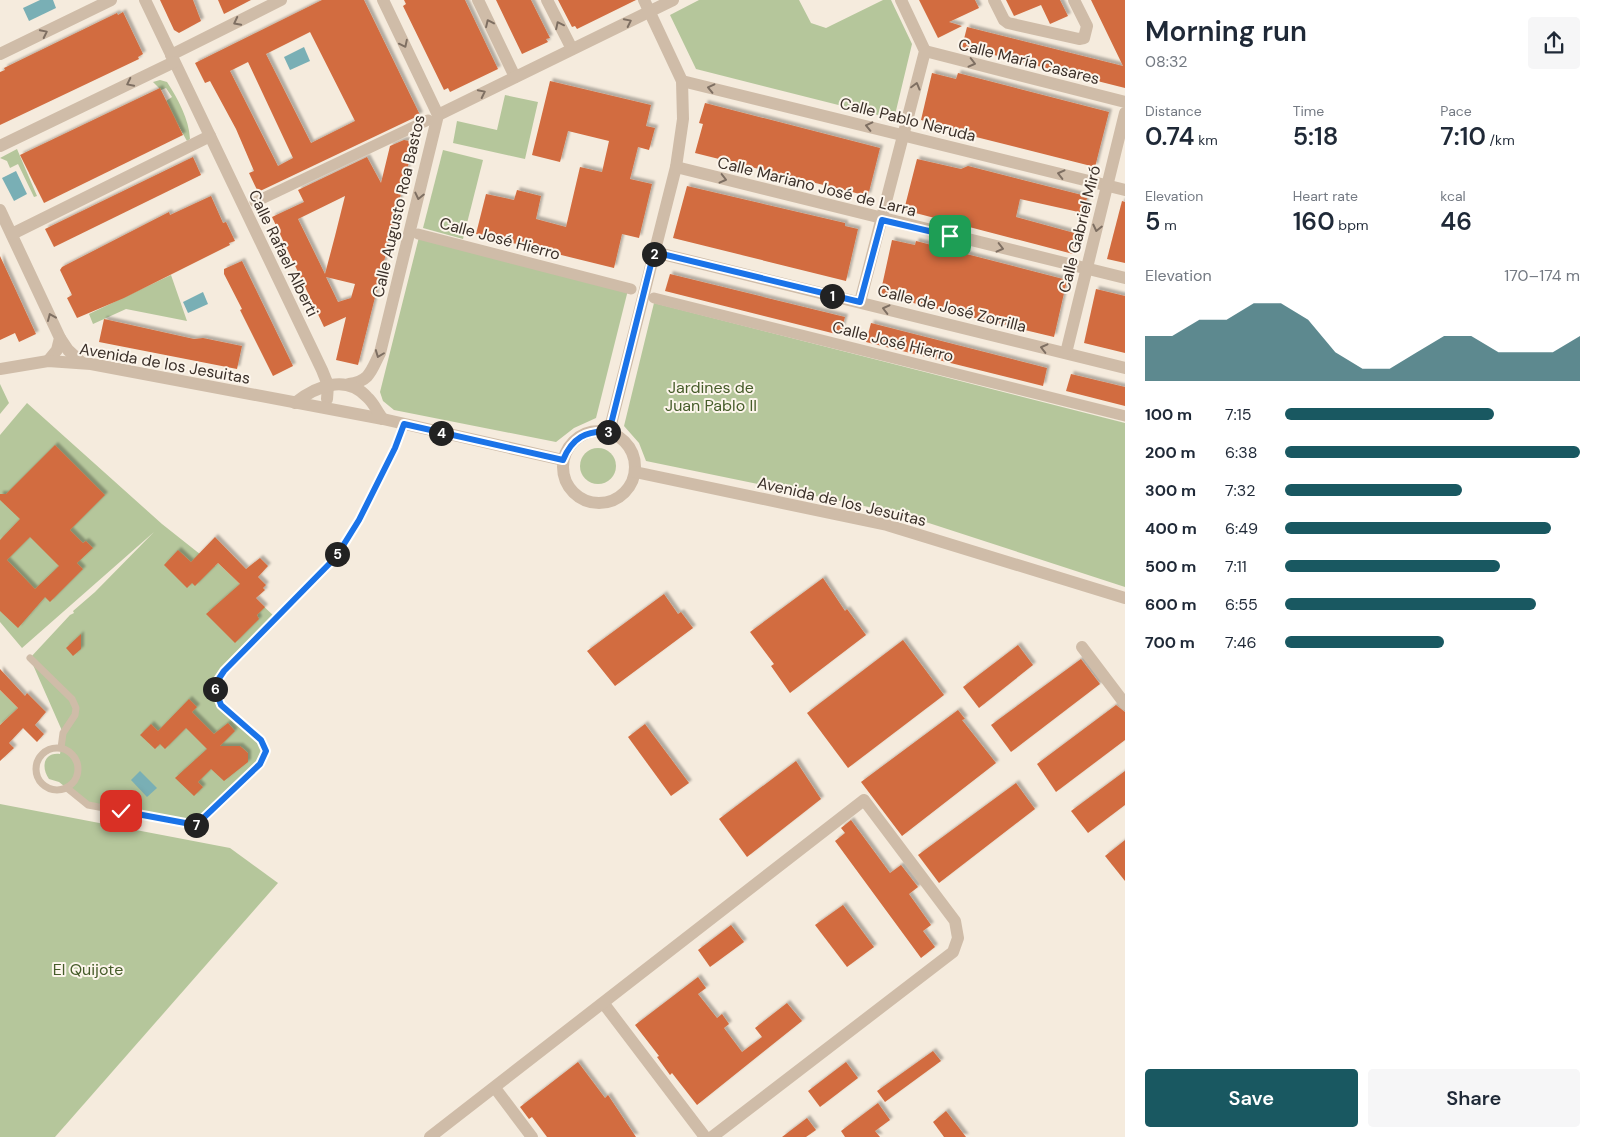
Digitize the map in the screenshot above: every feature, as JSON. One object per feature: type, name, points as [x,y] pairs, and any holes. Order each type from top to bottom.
[{"type":"street","points":[[0,54],[111,0]]},
{"type":"street","name":"Calle Rafael Alberti","points":[[145,0],[210,136],[338,384]]},
{"type":"street","points":[[0,146],[281,0]]},
{"type":"street","name":"Calle Augusto Roa Bastos","points":[[338,384],[362,382],[370,374],[380,353],[433,117],[382,0]]},
{"type":"street","points":[[478,0],[515,77]]},
{"type":"street","points":[[547,0],[572,50]]},
{"type":"street","points":[[609,432],[676,167],[683,120],[682,82],[644,0]]},
{"type":"street","points":[[255,202],[673,0]]},
{"type":"street","points":[[860,302],[925,51],[901,0]]},
{"type":"street","points":[[994,0],[1004,20],[1008,22],[1079,39],[1086,34],[1087,26],[1074,0]]},
{"type":"street","name":"Calle María Casares","points":[[925,51],[1125,102]]},
{"type":"street","name":"Calle Pablo Neruda","points":[[682,82],[903,134],[1125,190]]},
{"type":"street","name":"Calle Gabriel Miró","points":[[1066,353],[1125,113]]},
{"type":"street","points":[[12,234],[210,136]]},
{"type":"street","name":"Calle Mariano José de Larra","points":[[676,167],[882,220],[1125,278]]},
{"type":"street","points":[[0,210],[60,338],[68,350],[82,363]]},
{"type":"street","name":"Calle José Hierro","points":[[418,234],[631,289]]},
{"type":"street","name":"Calle de José Zorrilla","points":[[654,252],[1125,368]]},
{"type":"street","name":"Calle José Hierro","points":[[654,298],[1125,416]]},
{"type":"street","points":[[48,361],[57,350],[60,338]]},
{"type":"street","name":"Avenida de los Jesuitas","points":[[0,369],[48,361],[82,363],[295,403],[326,404],[404,424],[563,460]]},
{"type":"street","points":[[326,404],[338,384]]},
{"type":"street","points":[[295,403],[306,394],[338,384],[369,398],[383,419]]},
{"type":"street","points":[[591,432],[609,432],[626,443],[635,462],[635,472],[632,484],[620,496],[604,503],[593,503],[582,499],[572,492],[566,483],[563,460],[575,440],[591,432]]},
{"type":"street","name":"Avenida de los Jesuitas","points":[[635,472],[887,525],[1125,598]]},
{"type":"street","points":[[1082,647],[1125,704]]},
{"type":"street","points":[[430,1137],[604,1004],[864,800],[954,921],[958,938],[953,952],[712,1137]]},
{"type":"street","points":[[604,1004],[705,1137]]},
{"type":"street","points":[[495,1088],[532,1137]]},
{"type":"lane","points":[[67,788],[88,805],[196,825],[260,764],[266,751],[261,740],[221,705],[214,686],[224,671],[336,557],[359,520],[395,448],[404,424]]},
{"type":"lane","points":[[30,658],[72,699],[76,708],[75,715],[64,733],[61,748]]},
{"type":"lane","points":[[54,748],[61,748],[74,756],[78,769],[77,777],[67,788],[54,790],[48,788],[38,779],[36,772],[38,759],[42,754],[54,748]]},
{"type":"green space","points":[[699,0],[799,0],[811,23],[826,28],[883,0],[891,0],[912,44],[894,119],[696,69],[670,15]]},
{"type":"green space","points":[[160,80],[167,82],[179,102],[188,124],[190,139],[187,141],[174,118],[35,185],[29,173],[168,105],[166,101],[172,97],[166,88],[161,90],[153,82]]},
{"type":"green space","points":[[505,95],[538,102],[525,159],[453,143],[457,121],[497,130]]},
{"type":"green space","points":[[17,149],[37,196],[34,197],[18,164],[10,168],[7,161],[0,158]]},
{"type":"green space","points":[[443,150],[483,160],[463,239],[423,228]]},
{"type":"green space","points":[[419,237],[628,290],[596,418],[574,428],[556,442],[394,410],[383,401],[380,392]]},
{"type":"green space","points":[[171,275],[187,321],[126,309],[93,324],[89,314]]},
{"type":"green space","name":"Jardines de Juan Pablo II","points":[[654,303],[1125,423],[1125,587],[898,513],[646,461],[639,443],[624,426]]},
{"type":"green space","points":[[0,384],[9,403],[0,414]]},
{"type":"green space","points":[[27,403],[162,524],[215,566],[218,563],[276,618],[224,671],[221,705],[266,751],[260,764],[196,825],[88,805],[59,782],[49,779],[46,775],[45,762],[50,756],[60,754],[63,733],[30,658],[74,613],[73,611],[95,592],[154,532],[22,648],[0,622],[0,435]]},
{"type":"green space","points":[[598,448],[605,449],[611,453],[615,459],[615,473],[611,479],[605,483],[598,484],[591,483],[585,479],[581,473],[580,466],[581,459],[585,453],[591,449]]},
{"type":"green space","points":[[0,690],[18,708],[0,725]]},
{"type":"green space","name":"El Quijote","points":[[0,804],[230,848],[278,883],[55,1137],[0,1137]]},
{"type":"water","points":[[40,0],[53,0],[56,8],[29,21],[23,8]]},
{"type":"water","points":[[304,47],[310,61],[290,70],[284,57]]},
{"type":"water","points":[[16,171],[27,194],[14,201],[2,178]]},
{"type":"water","points":[[203,292],[208,304],[188,313],[183,302]]},
{"type":"water","points":[[140,771],[157,788],[147,797],[131,780]]},
{"type":"building","points":[[160,0],[193,0],[201,21],[179,33],[174,30]]},
{"type":"building","points":[[218,0],[251,0],[224,14]]},
{"type":"building","points":[[322,0],[364,0],[420,115],[258,192],[249,173],[254,171],[236,129],[210,81],[205,83],[195,63]],"holes":[[[310,32],[355,121],[311,143],[266,54]],[[248,62],[293,158],[278,166],[230,71]]]},
{"type":"building","points":[[404,0],[465,0],[498,69],[450,92],[448,88],[444,90],[403,6],[406,4]]},
{"type":"building","points":[[496,0],[531,0],[550,38],[546,39],[548,42],[522,54]]},
{"type":"building","points":[[558,0],[636,0],[577,29],[575,26],[572,27]]},
{"type":"building","points":[[919,0],[975,0],[979,8],[949,22],[962,26],[938,38]]},
{"type":"building","points":[[1006,0],[1060,0],[1068,16],[1050,24],[1041,5],[1014,16]]},
{"type":"building","points":[[1091,0],[1125,0],[1125,88],[962,47],[967,27],[1123,66]]},
{"type":"building","points":[[123,12],[143,54],[138,57],[139,59],[0,125],[0,72],[5,70],[4,68],[117,13],[118,15]]},
{"type":"building","points":[[932,73],[956,79],[958,73],[1109,112],[1095,167],[944,129],[945,126],[921,120]]},
{"type":"building","points":[[550,81],[651,105],[646,126],[655,128],[649,150],[638,147],[630,179],[652,184],[639,238],[622,234],[614,268],[476,234],[486,194],[514,200],[517,190],[541,196],[536,219],[566,227],[580,167],[602,172],[609,141],[568,131],[560,162],[532,155]]},
{"type":"building","points":[[160,88],[183,135],[44,203],[20,155]]},
{"type":"building","points":[[705,103],[880,148],[868,196],[695,153],[703,124],[699,123]]},
{"type":"building","points":[[404,140],[414,142],[358,365],[336,360],[346,317],[324,327],[272,217],[304,202],[298,190],[367,157],[381,183],[390,146]],"holes":[[[345,196],[335,236],[325,274],[298,219]],[[326,277],[355,284],[351,298],[338,302]]]},
{"type":"building","points":[[193,157],[201,175],[54,247],[45,229]]},
{"type":"building","points":[[917,159],[961,169],[968,166],[1082,195],[1081,197],[1087,198],[1083,213],[1020,199],[1016,217],[1078,234],[1073,254],[904,210]]},
{"type":"building","points":[[687,186],[845,223],[845,226],[858,229],[846,281],[673,238]]},
{"type":"building","points":[[211,196],[223,223],[226,222],[235,241],[124,298],[77,318],[67,298],[72,295],[60,270],[62,267],[169,212],[170,215]]},
{"type":"building","points":[[1122,201],[1125,202],[1125,263],[1107,259]]},
{"type":"building","points":[[892,240],[915,245],[916,241],[1067,280],[1054,337],[880,295]]},
{"type":"building","points":[[0,256],[36,334],[19,342],[15,333],[0,340]]},
{"type":"building","points":[[242,261],[293,366],[273,376],[224,274],[224,269]]},
{"type":"building","points":[[670,274],[845,317],[840,335],[665,291]]},
{"type":"building","points":[[1096,289],[1125,296],[1125,353],[1084,343]]},
{"type":"building","points":[[104,319],[194,339],[203,338],[242,346],[237,369],[99,342]]},
{"type":"building","points":[[871,323],[1047,368],[1043,386],[866,342]]},
{"type":"building","points":[[1071,374],[1125,387],[1125,406],[1066,391]]},
{"type":"building","points":[[55,445],[105,495],[70,530],[83,543],[86,541],[93,548],[77,563],[83,569],[50,602],[45,597],[18,628],[0,611],[0,540],[20,519],[0,500],[0,494],[6,494]],"holes":[[[30,537],[59,566],[35,589],[7,560]]]},
{"type":"building","points":[[215,537],[246,569],[260,558],[268,566],[258,577],[266,585],[263,588],[265,590],[256,598],[265,607],[257,615],[259,619],[235,643],[206,614],[240,584],[218,563],[195,586],[192,583],[187,588],[164,565],[178,550],[191,562]]},
{"type":"building","points":[[823,578],[845,611],[847,609],[866,635],[790,693],[771,666],[774,664],[750,632]]},
{"type":"building","points":[[664,594],[678,614],[681,612],[693,628],[615,686],[587,651]]},
{"type":"building","points":[[81,634],[81,649],[73,656],[66,648]]},
{"type":"building","points":[[903,640],[944,695],[848,768],[807,713]]},
{"type":"building","points":[[1018,645],[1033,665],[979,708],[963,687]]},
{"type":"building","points":[[1081,659],[1100,684],[1011,752],[991,725]]},
{"type":"building","points":[[0,669],[25,696],[27,693],[46,712],[35,725],[44,734],[37,742],[23,728],[9,743],[14,748],[0,761],[0,725],[18,708],[0,690]]},
{"type":"building","points":[[189,699],[197,707],[192,712],[214,734],[228,723],[235,731],[220,746],[240,746],[248,753],[248,762],[224,781],[211,769],[198,782],[203,787],[194,796],[175,778],[207,749],[186,728],[165,749],[160,744],[155,749],[140,735],[151,724],[158,731]]},
{"type":"building","points":[[1116,705],[1125,712],[1125,740],[1056,792],[1037,764]]},
{"type":"building","points":[[958,710],[965,719],[962,720],[996,763],[902,836],[861,782]]},
{"type":"building","points":[[645,724],[689,783],[671,796],[628,737]]},
{"type":"building","points":[[796,761],[821,799],[747,857],[719,819]]},
{"type":"building","points":[[1125,771],[1125,805],[1088,833],[1071,811]]},
{"type":"building","points":[[1016,783],[1035,809],[939,883],[918,855]]},
{"type":"building","points":[[851,820],[890,873],[901,865],[918,887],[909,894],[931,925],[923,931],[935,947],[921,958],[835,841],[845,833],[841,828]]},
{"type":"building","points":[[1125,840],[1125,881],[1105,856]]},
{"type":"building","points":[[843,905],[874,947],[847,967],[815,925]]},
{"type":"building","points":[[731,925],[744,942],[710,967],[698,950]]},
{"type":"building","points":[[698,977],[706,988],[698,994],[717,1018],[722,1014],[729,1024],[724,1028],[742,1052],[762,1037],[755,1028],[787,1003],[802,1021],[697,1105],[672,1073],[670,1075],[657,1057],[659,1056],[635,1025]]},
{"type":"building","points":[[933,1051],[941,1061],[885,1102],[877,1091]]},
{"type":"building","points":[[578,1062],[605,1098],[608,1095],[636,1137],[547,1137],[532,1117],[529,1119],[520,1107]]},
{"type":"building","points":[[846,1062],[858,1078],[820,1107],[808,1091]]},
{"type":"building","points":[[878,1103],[890,1120],[875,1131],[880,1137],[845,1137],[841,1131]]},
{"type":"building","points":[[946,1111],[966,1137],[944,1137],[933,1122]]},
{"type":"building","points":[[807,1118],[816,1130],[806,1137],[782,1137]]},
{"type":"route","points":[[121,811],[196,825],[260,764],[266,751],[261,740],[221,705],[214,686],[224,671],[336,557],[359,520],[384,472],[404,424],[563,460],[575,440],[585,434],[597,431],[609,432],[654,252],[860,302],[882,220],[950,236]]}]
